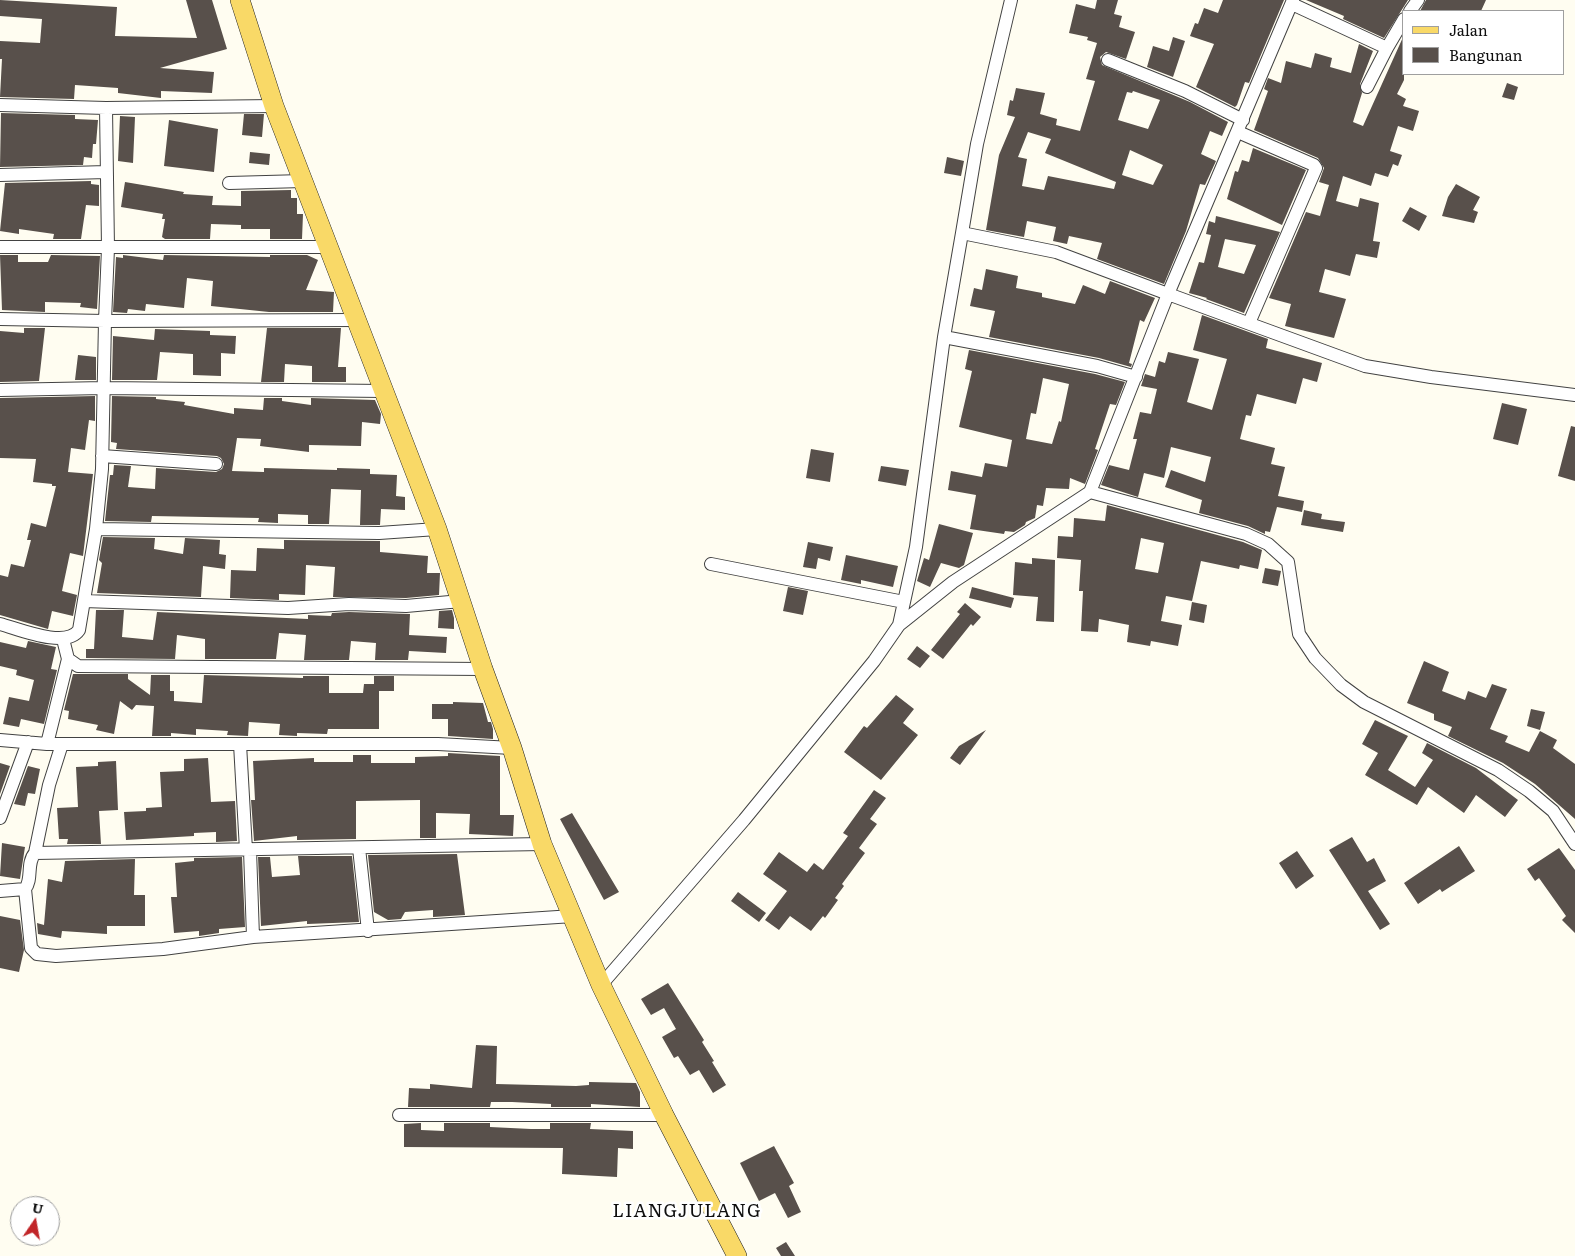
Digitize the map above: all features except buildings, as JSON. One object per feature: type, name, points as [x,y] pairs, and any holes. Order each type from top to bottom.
[{"type":"main road","points":[[240,0],[274,106],[437,529],[483,668],[512,748],[542,844],[601,985],[664,1115],[737,1256]]},
{"type":"street","points":[[899,625],[916,547],[944,337],[977,144],[1011,0]]},
{"type":"street","points":[[601,985],[744,820],[874,661],[899,625],[953,582],[1090,492],[1168,294],[1293,2],[1387,48]]},
{"type":"street","points":[[1368,87],[1402,22]]},
{"type":"street","points":[[1108,60],[1184,91],[1241,126],[1314,165],[1316,168],[1250,323]]},
{"type":"street","points":[[0,105],[106,108],[274,106]]},
{"type":"street","points":[[0,624],[63,639],[76,635],[79,630],[96,529],[102,456],[108,248],[106,108]]},
{"type":"street","points":[[0,175],[106,172]]},
{"type":"street","points":[[229,183],[303,181]]},
{"type":"street","points":[[962,233],[1056,252],[1365,366],[1431,377],[1575,396]]},
{"type":"street","points":[[0,248],[329,247]]},
{"type":"street","points":[[0,319],[105,321],[356,320]]},
{"type":"street","points":[[944,337],[1097,366],[1136,377]]},
{"type":"street","points":[[0,390],[104,388],[384,391]]},
{"type":"street","points":[[102,456],[216,464]]},
{"type":"street","points":[[1090,492],[1246,534],[1268,544],[1288,562],[1298,634],[1315,658],[1341,685],[1364,702],[1498,770],[1529,791],[1553,811],[1575,844]]},
{"type":"street","points":[[96,529],[379,533],[437,529]]},
{"type":"street","points":[[712,564],[904,602]]},
{"type":"street","points":[[84,601],[288,608],[349,604],[406,606],[461,601]]},
{"type":"street","points":[[47,744],[68,659],[63,639]]},
{"type":"street","points":[[68,659],[78,666],[483,668]]},
{"type":"street","points":[[0,740],[47,744],[438,744],[512,748]]},
{"type":"street","points":[[0,818],[28,742]]},
{"type":"street","points":[[62,744],[49,786],[35,853],[31,860],[30,881],[24,889],[31,948],[37,954],[56,956],[163,949],[254,937],[368,931],[573,916]]},
{"type":"street","points":[[240,744],[254,937]]},
{"type":"street","points":[[35,853],[542,844]]},
{"type":"street","points":[[359,848],[368,931]]},
{"type":"street","points":[[0,891],[24,889]]},
{"type":"street","points":[[399,1115],[664,1115]]},
{"type":"district","name":"LIANGJULANG","points":[[687,1212]]}]
